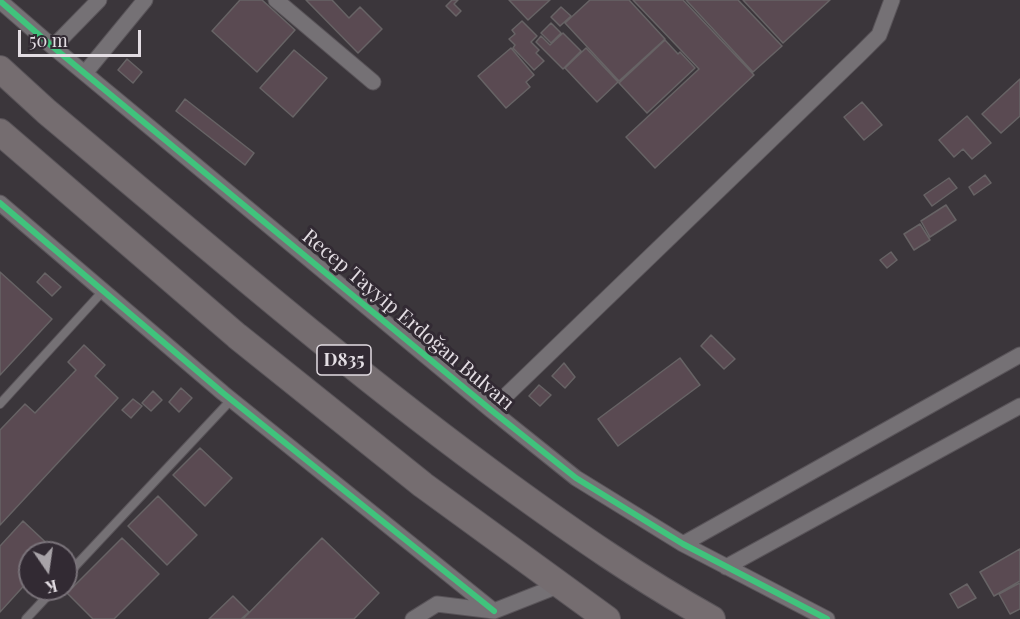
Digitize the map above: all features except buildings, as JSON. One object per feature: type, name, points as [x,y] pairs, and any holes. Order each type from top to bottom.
[{"type":"highway","name":"D835","points":[[0,69],[47,112],[322,342],[443,438],[605,555],[669,596],[712,619]]},
{"type":"highway","name":"D835","points":[[0,132],[237,336],[423,485],[607,619]]},
{"type":"street","points":[[53,47],[99,0]]},
{"type":"street","points":[[85,73],[145,0]]},
{"type":"street","points":[[276,0],[374,82]]},
{"type":"street","points":[[491,410],[861,53],[879,34],[892,0]]},
{"type":"street","name":"Recep Tayyip Erdoğan Bulvarı","points":[[0,1],[491,410],[576,478],[683,544],[827,619]]},
{"type":"street","points":[[0,203],[231,400],[494,615]]},
{"type":"street","points":[[683,544],[1020,356]]},
{"type":"street","points":[[726,567],[1020,406]]},
{"type":"street","points":[[413,619],[437,604],[494,615],[560,585]]},
{"type":"lane","points":[[0,404],[103,291]]},
{"type":"lane","points":[[78,563],[231,400]]},
{"type":"lane","points":[[26,619],[43,601]]},
{"type":"cycle path","points":[[0,1],[491,410],[576,478],[683,544],[827,619]]},
{"type":"cycle path","points":[[0,203],[223,393],[494,611]]}]
